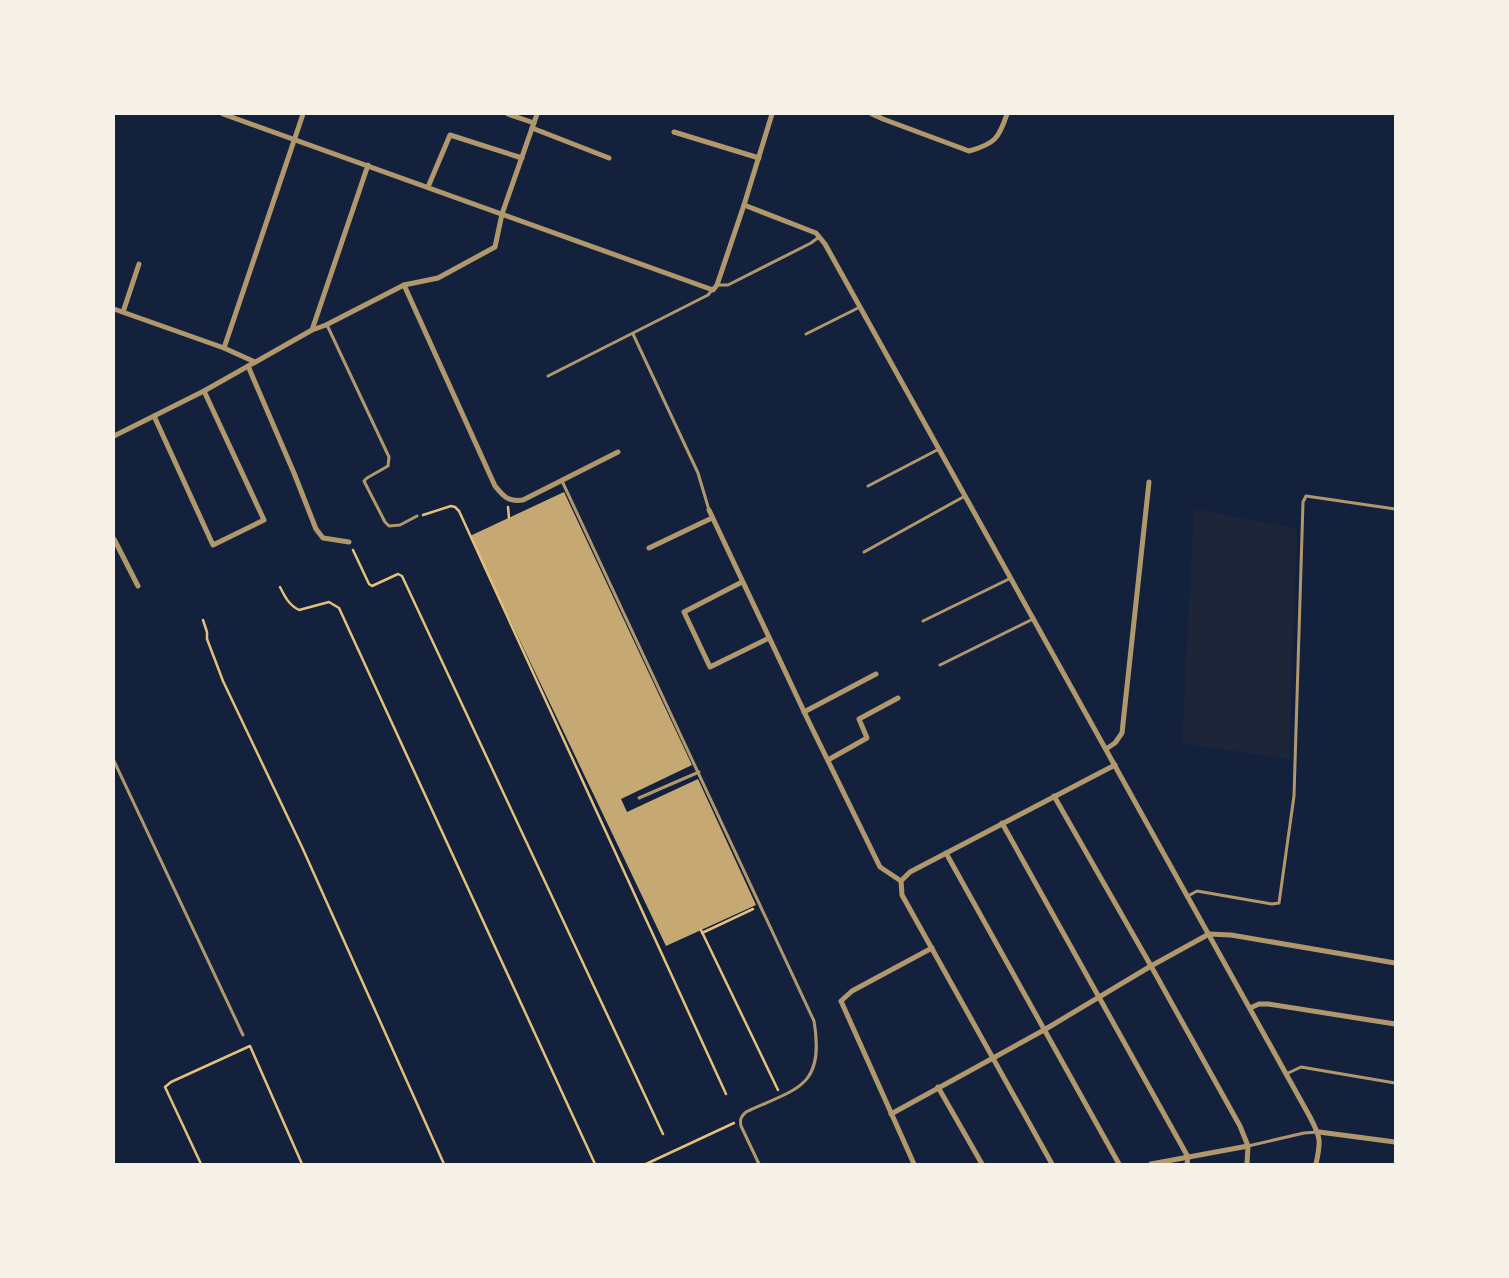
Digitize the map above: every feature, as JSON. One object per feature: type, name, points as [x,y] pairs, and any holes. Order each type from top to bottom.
[{"type":"street","points":[[223,114],[715,288],[744,205],[772,114]]},
{"type":"street","points":[[224,348],[303,114]]},
{"type":"street","points":[[508,114],[608,158]]},
{"type":"street","points":[[114,436],[204,391],[312,330],[326,325],[404,285],[438,278],[495,247],[502,214],[537,114]]},
{"type":"street","points":[[872,114],[883,120],[969,151],[986,144],[1000,134],[1006,114]]},
{"type":"street","points":[[674,132],[759,158]]},
{"type":"street","points":[[428,186],[450,135],[522,158]]},
{"type":"street","points":[[312,330],[368,165]]},
{"type":"street","points":[[744,205],[816,233],[826,244],[1319,1132],[1320,1144],[1316,1164]]},
{"type":"street","points":[[122,312],[139,264]]},
{"type":"street","points":[[404,285],[495,486],[503,496],[514,501],[523,500],[618,452]]},
{"type":"street","points":[[114,310],[224,348],[256,362]]},
{"type":"street","points":[[248,366],[294,472],[316,529],[323,538],[349,542]]},
{"type":"street","points":[[154,416],[213,545],[264,520],[204,391]]},
{"type":"street","points":[[1106,749],[1115,743],[1122,733],[1149,482]]},
{"type":"street","points":[[709,510],[804,712],[880,867],[901,881]]},
{"type":"street","points":[[649,548],[712,518]]},
{"type":"street","points":[[114,539],[138,586]]},
{"type":"street","points":[[742,582],[684,612],[710,667],[769,638]]},
{"type":"street","points":[[804,712],[876,674]]},
{"type":"street","points":[[828,760],[867,738],[859,719],[898,698]]},
{"type":"street","points":[[1052,1164],[902,895],[901,881],[910,872],[1115,765]]},
{"type":"street","points":[[1054,796],[1240,1126],[1248,1146],[1247,1164]]},
{"type":"street","points":[[1002,823],[1188,1157],[1187,1164]]},
{"type":"street","points":[[946,853],[1119,1164]]},
{"type":"street","points":[[891,1114],[1044,1030],[1151,966],[1209,934],[1231,935],[1395,963]]},
{"type":"street","points":[[914,1164],[841,1001],[852,991],[932,948]]},
{"type":"street","points":[[1250,1008],[1259,1004],[1268,1004],[1395,1024]]},
{"type":"street","points":[[938,1087],[982,1164]]},
{"type":"street","points":[[1319,1132],[1395,1142]]},
{"type":"street","points":[[1150,1164],[1248,1146]]},
{"type":"lane","points":[[548,376],[708,295],[715,288],[728,285],[820,237]]},
{"type":"lane","points":[[806,334],[860,307]]},
{"type":"lane","points":[[326,325],[389,457],[388,466],[364,481],[385,522],[389,526],[400,525],[417,516]]},
{"type":"lane","points":[[633,334],[698,473],[709,510]]},
{"type":"lane","points":[[868,486],[939,448]]},
{"type":"lane","points":[[562,481],[811,1013],[816,1035],[816,1062],[808,1079],[800,1087],[741,1116],[740,1121],[759,1164]]},
{"type":"lane","points":[[864,552],[966,496]]},
{"type":"lane","points":[[1188,896],[1197,891],[1272,904],[1280,903],[1294,796],[1303,502],[1306,496],[1395,509]]},
{"type":"lane","points":[[923,621],[1011,578]]},
{"type":"lane","points":[[940,665],[1034,618]]},
{"type":"lane","points":[[114,761],[243,1035]]},
{"type":"lane","points":[[639,798],[699,772]]},
{"type":"lane","points":[[1286,1074],[1301,1067],[1395,1083]]},
{"type":"lane","points":[[1248,1146],[1304,1133],[1319,1132]]},
{"type":"path","points":[[417,516],[451,506],[455,507],[459,512],[726,1094]]},
{"type":"path","points":[[349,542],[369,584],[372,586],[398,574],[402,576],[662,1134]]},
{"type":"path","points":[[280,587],[292,607],[298,610],[329,602],[339,608],[595,1164]]},
{"type":"path","points":[[203,620],[212,656],[223,681],[306,856],[444,1164]]},
{"type":"path","points":[[761,905],[702,932],[780,1096]]},
{"type":"path","points":[[201,1164],[165,1087],[171,1082],[250,1046],[302,1164]]},
{"type":"path","points":[[646,1164],[740,1121]]},
{"type":"shaded area","points":[[1194,509],[1297,529],[1289,759],[1182,743]]},
{"type":"building","points":[[564,492],[692,765],[621,799],[627,812],[698,779],[756,905],[666,946],[470,536]]}]
